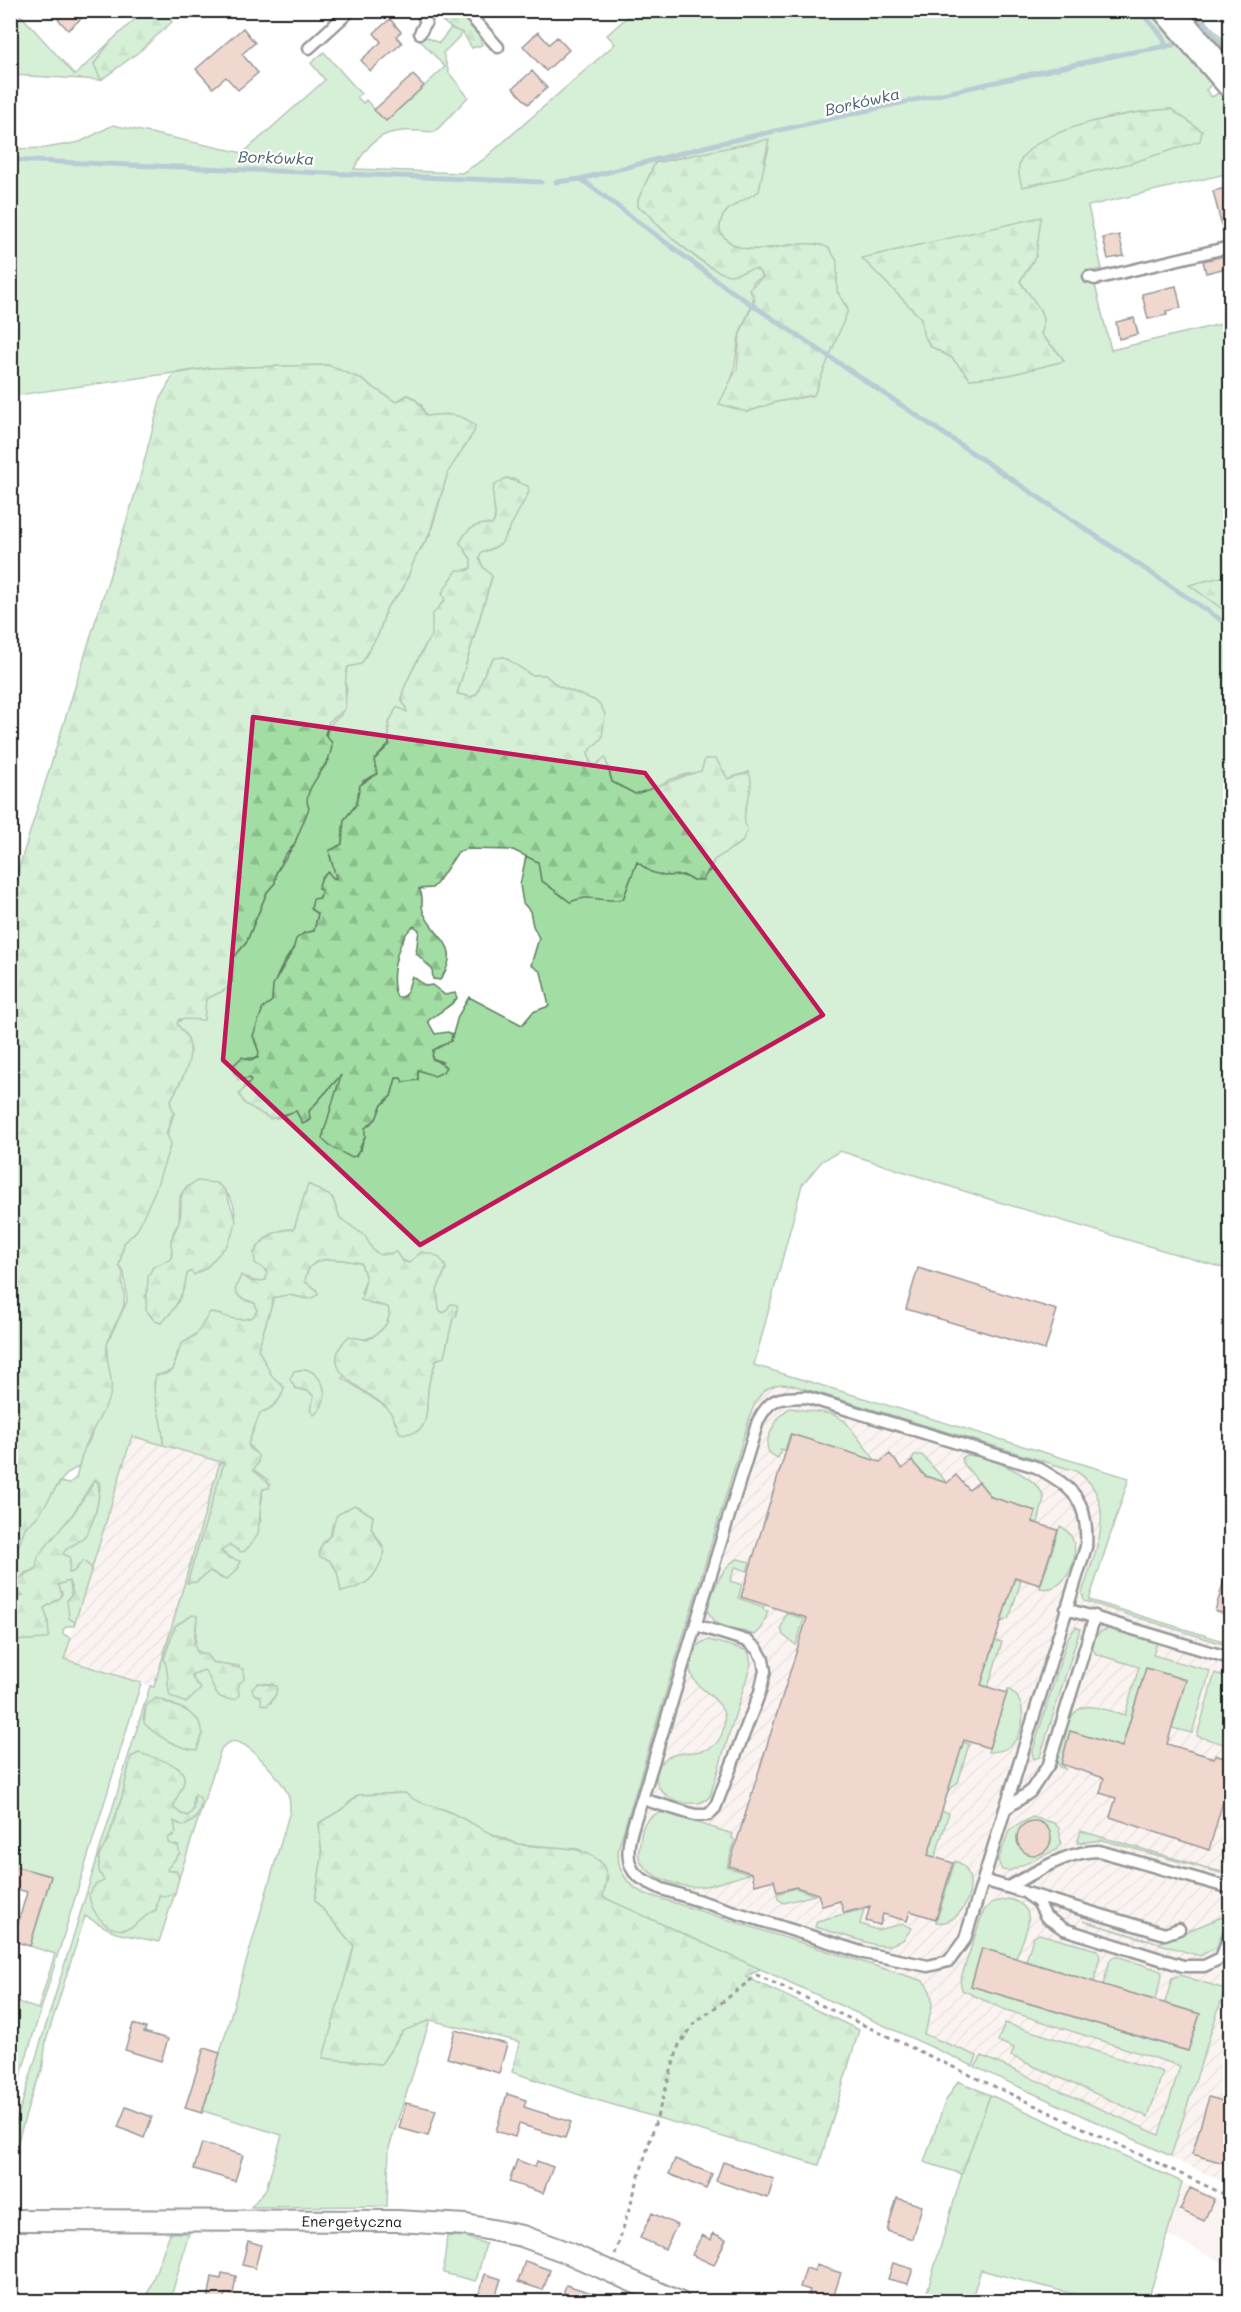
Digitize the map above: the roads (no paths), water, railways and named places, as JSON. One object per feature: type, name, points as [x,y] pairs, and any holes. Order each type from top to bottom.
[{"type":"street","points":[[1168,10],[1230,82]]},
{"type":"street","name":"Energetyczna","points":[[10,2220],[440,2223],[488,2228],[522,2236],[679,2301]]},
{"type":"lane","points":[[309,48],[351,10]]},
{"type":"lane","points":[[420,33],[426,22],[421,10]]},
{"type":"lane","points":[[465,10],[498,47]]},
{"type":"lane","points":[[1089,277],[1095,279],[1230,247]]},
{"type":"lane","points":[[806,1397],[1036,1467],[1065,1483],[1079,1501],[1087,1524],[1086,1547],[1065,1609],[965,1939],[949,1961],[928,1966],[864,1953],[662,1889],[634,1872],[629,1860],[629,1842],[758,1421],[767,1405],[781,1398],[806,1397]]},
{"type":"lane","points":[[1065,1609],[1095,1616],[1230,1658]]},
{"type":"lane","points":[[1005,1809],[1030,1792],[1049,1764],[1095,1616]]},
{"type":"lane","points":[[642,1799],[695,1815],[708,1815],[715,1808],[760,1692],[765,1671],[763,1659],[757,1648],[747,1641],[696,1625]]},
{"type":"lane","points":[[1008,1887],[1064,1858],[1084,1851],[1099,1851],[1230,1888]]},
{"type":"lane","points":[[983,1880],[1165,1934],[1179,1929]]},
{"type":"lane","points":[[1024,1892],[1038,1902],[1047,1917],[1064,1929],[1183,1966],[1204,1966],[1221,1958],[1230,1934]]},
{"type":"waterway","points":[[1139,10],[1163,37],[1166,47]]},
{"type":"waterway","points":[[1190,10],[1204,23]]},
{"type":"waterway","name":"Borkówka","points":[[1202,24],[1204,23],[1230,55]]},
{"type":"waterway","name":"Borkówka","points":[[556,182],[581,179],[712,145],[1122,54],[1173,45]]},
{"type":"waterway","name":"Borkówka","points":[[10,160],[541,182]]},
{"type":"waterway","points":[[581,179],[724,286],[1230,626]]}]
